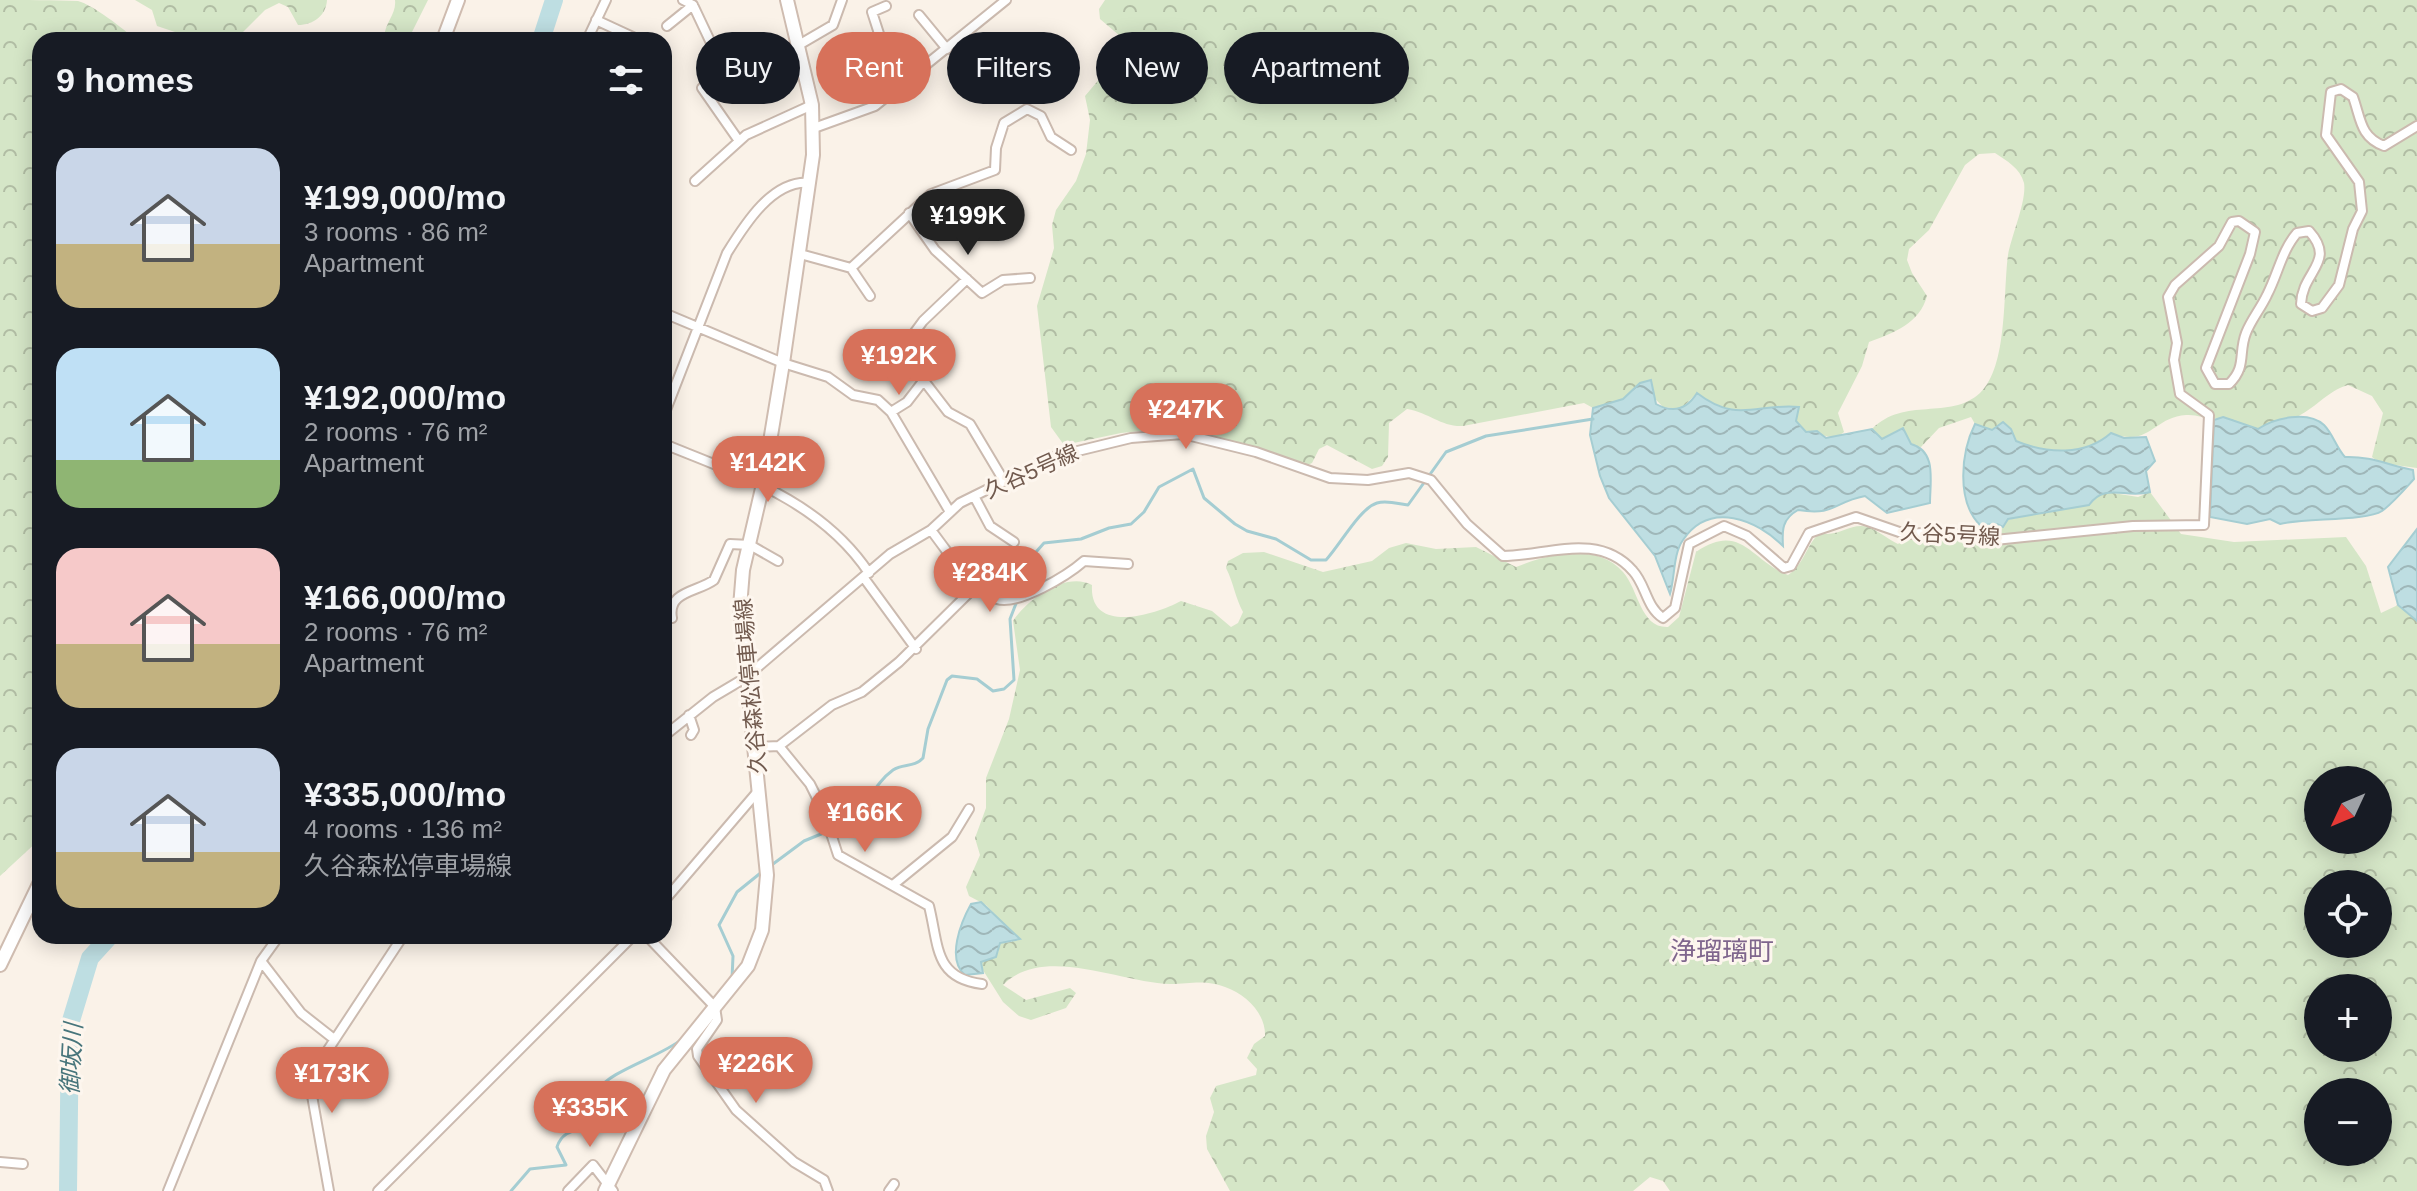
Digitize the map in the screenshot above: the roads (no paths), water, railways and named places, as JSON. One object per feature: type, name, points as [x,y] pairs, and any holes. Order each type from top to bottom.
[{"type":"main road","points":[[446,32],[458,0]]},
{"type":"main road","name":"久谷森松停車場線","points":[[787,0],[794,32]]},
{"type":"main road","name":"久谷森松停車場線","points":[[608,1190],[664,1070],[748,966],[762,930],[767,875],[740,607],[783,363],[810,183],[814,128],[812,105],[800,58]]},
{"type":"main road","points":[[0,965],[32,899]]},
{"type":"street","points":[[591,32],[606,0]]},
{"type":"street","points":[[683,0],[693,5],[728,79],[802,66]]},
{"type":"street","points":[[800,44],[833,25],[842,0]]},
{"type":"street","points":[[967,32],[1006,0]]},
{"type":"street","points":[[667,26],[693,5]]},
{"type":"street","points":[[878,32],[872,12],[886,6]]},
{"type":"street","points":[[919,15],[947,49],[931,63]]},
{"type":"street","points":[[596,20],[622,32]]},
{"type":"street","name":"久谷5号線","points":[[672,729],[745,678],[746,673],[890,554],[931,530],[974,496],[1053,457],[1092,445],[1168,434],[1220,442],[1330,478],[1368,480],[1409,473],[1427,478],[1467,524],[1503,556],[1562,547],[1608,554],[1632,569],[1651,605],[1663,618],[1675,608],[1689,544],[1724,526],[1747,536],[1784,568],[1791,566],[1809,533],[1856,517],[1905,534],[1941,532],[1995,540],[2133,526],[2204,525],[2209,415],[2180,394],[2176,381],[2177,343],[2168,297],[2175,285],[2219,246],[2232,222],[2239,221],[2255,232],[2250,254],[2206,368],[2215,384],[2229,384],[2239,375],[2244,361],[2242,346],[2246,331],[2279,270],[2287,244],[2297,233],[2309,231],[2321,244],[2322,258],[2302,287],[2301,304],[2312,311],[2322,308],[2339,285],[2353,229],[2362,211],[2362,194],[2359,182],[2326,135],[2331,92],[2341,89],[2353,97],[2361,128],[2372,141],[2384,146],[2417,126]]},
{"type":"street","points":[[713,104],[739,141]]},
{"type":"street","points":[[814,128],[878,104]]},
{"type":"street","points":[[695,181],[739,141],[812,105]]},
{"type":"street","points":[[851,268],[924,199],[947,186],[995,170],[997,142],[1004,123],[1027,109],[1041,116],[1051,137],[1071,150]]},
{"type":"street","points":[[672,395],[727,253],[742,230],[785,186],[794,181],[810,183]]},
{"type":"street","points":[[909,213],[935,250],[982,293],[1003,280],[1030,278]]},
{"type":"street","points":[[800,254],[851,268],[870,296]]},
{"type":"street","points":[[967,279],[923,321],[901,351],[948,412],[970,424],[1004,481]]},
{"type":"street","points":[[672,316],[783,363],[828,377],[853,395],[878,400],[891,412],[950,512]]},
{"type":"street","points":[[891,412],[907,402],[924,380]]},
{"type":"street","points":[[672,447],[763,484],[831,528],[916,649]]},
{"type":"street","points":[[974,496],[990,526],[1014,542]]},
{"type":"street","points":[[931,530],[974,588],[999,600],[1016,598],[1062,578],[1084,561],[1128,564]]},
{"type":"street","points":[[672,618],[673,603],[680,595],[714,580],[730,544],[750,545],[778,561]]},
{"type":"street","points":[[755,747],[779,746],[832,705],[862,692],[916,649],[974,588]]},
{"type":"street","points":[[689,715],[694,730],[691,735]]},
{"type":"street","points":[[779,746],[810,784],[824,812],[838,855],[929,906],[946,970],[961,981],[982,984]]},
{"type":"street","points":[[672,892],[759,790]]},
{"type":"street","points":[[893,885],[952,837],[969,809]]},
{"type":"street","points":[[168,1191],[261,961],[273,944]]},
{"type":"street","points":[[329,1191],[311,1090],[314,1071],[398,944]]},
{"type":"street","points":[[378,1191],[625,944]]},
{"type":"street","points":[[655,944],[715,1007],[717,1020],[697,1049],[698,1056],[736,1110],[794,1162],[824,1180],[828,1191]]},
{"type":"street","points":[[261,961],[301,1013],[334,1039]]},
{"type":"street","points":[[0,1162],[23,1164]]},
{"type":"street","points":[[568,1191],[593,1165],[608,1190]]},
{"type":"water","points":[[1651,380],[1656,404],[1669,409],[1684,406],[1697,393],[1724,408],[1736,410],[1799,407],[1796,421],[1806,432],[1817,431],[1826,438],[1872,429],[1882,439],[1903,428],[1911,444],[1925,453],[1928,460],[1930,503],[1887,513],[1865,496],[1827,510],[1798,510],[1784,525],[1783,546],[1747,522],[1720,517],[1706,520],[1694,528],[1680,546],[1670,594],[1655,556],[1609,498],[1590,435],[1593,408],[1623,399],[1640,383]]},
{"type":"water","points":[[2223,417],[2258,429],[2291,417],[2317,420],[2330,432],[2345,457],[2371,459],[2413,470],[2414,479],[2382,511],[2374,514],[2280,524],[2270,519],[2247,524],[2210,517],[2214,420]]},
{"type":"water","points":[[2003,422],[2011,429],[2016,441],[2053,450],[2090,446],[2111,433],[2124,438],[2146,437],[2155,461],[2146,471],[2150,492],[2102,494],[2089,505],[2008,519],[2003,527],[1997,524],[1980,525],[1972,515],[1964,490],[1966,448],[1975,424],[1992,430]]},
{"type":"water","points":[[2417,529],[2417,621],[2398,605],[2388,567]]},
{"type":"water","points":[[981,902],[1020,939],[1000,943],[996,957],[981,962],[983,973],[965,975],[957,960],[957,940],[971,904]]},
{"type":"waterway","name":"御坂川","points":[[544,32],[554,0]]},
{"type":"waterway","points":[[834,829],[853,818],[893,770],[923,758],[928,729],[947,680],[952,676],[977,679],[993,691],[1004,689],[1014,680],[1010,619],[1036,552],[1044,543],[1081,539],[1109,528],[1131,524],[1144,512],[1159,487],[1193,469],[1204,498],[1235,524],[1247,531],[1276,539],[1311,560],[1326,560],[1357,519],[1371,506],[1385,502],[1408,505],[1446,452],[1486,436],[1593,419]]},
{"type":"waterway","points":[[769,867],[804,841],[826,832]]},
{"type":"waterway","points":[[732,979],[733,956],[719,925],[737,892],[763,871]]},
{"type":"waterway","name":"御坂川","points":[[68,1191],[70,1024],[90,958],[103,944]]},
{"type":"waterway","points":[[511,1191],[530,1169],[566,1165],[557,1147],[560,1140],[570,1132],[601,1119],[600,1092],[605,1082],[682,1039]]},
{"type":"district","name":"浄瑠璃町","points":[[1722,951]]}]
